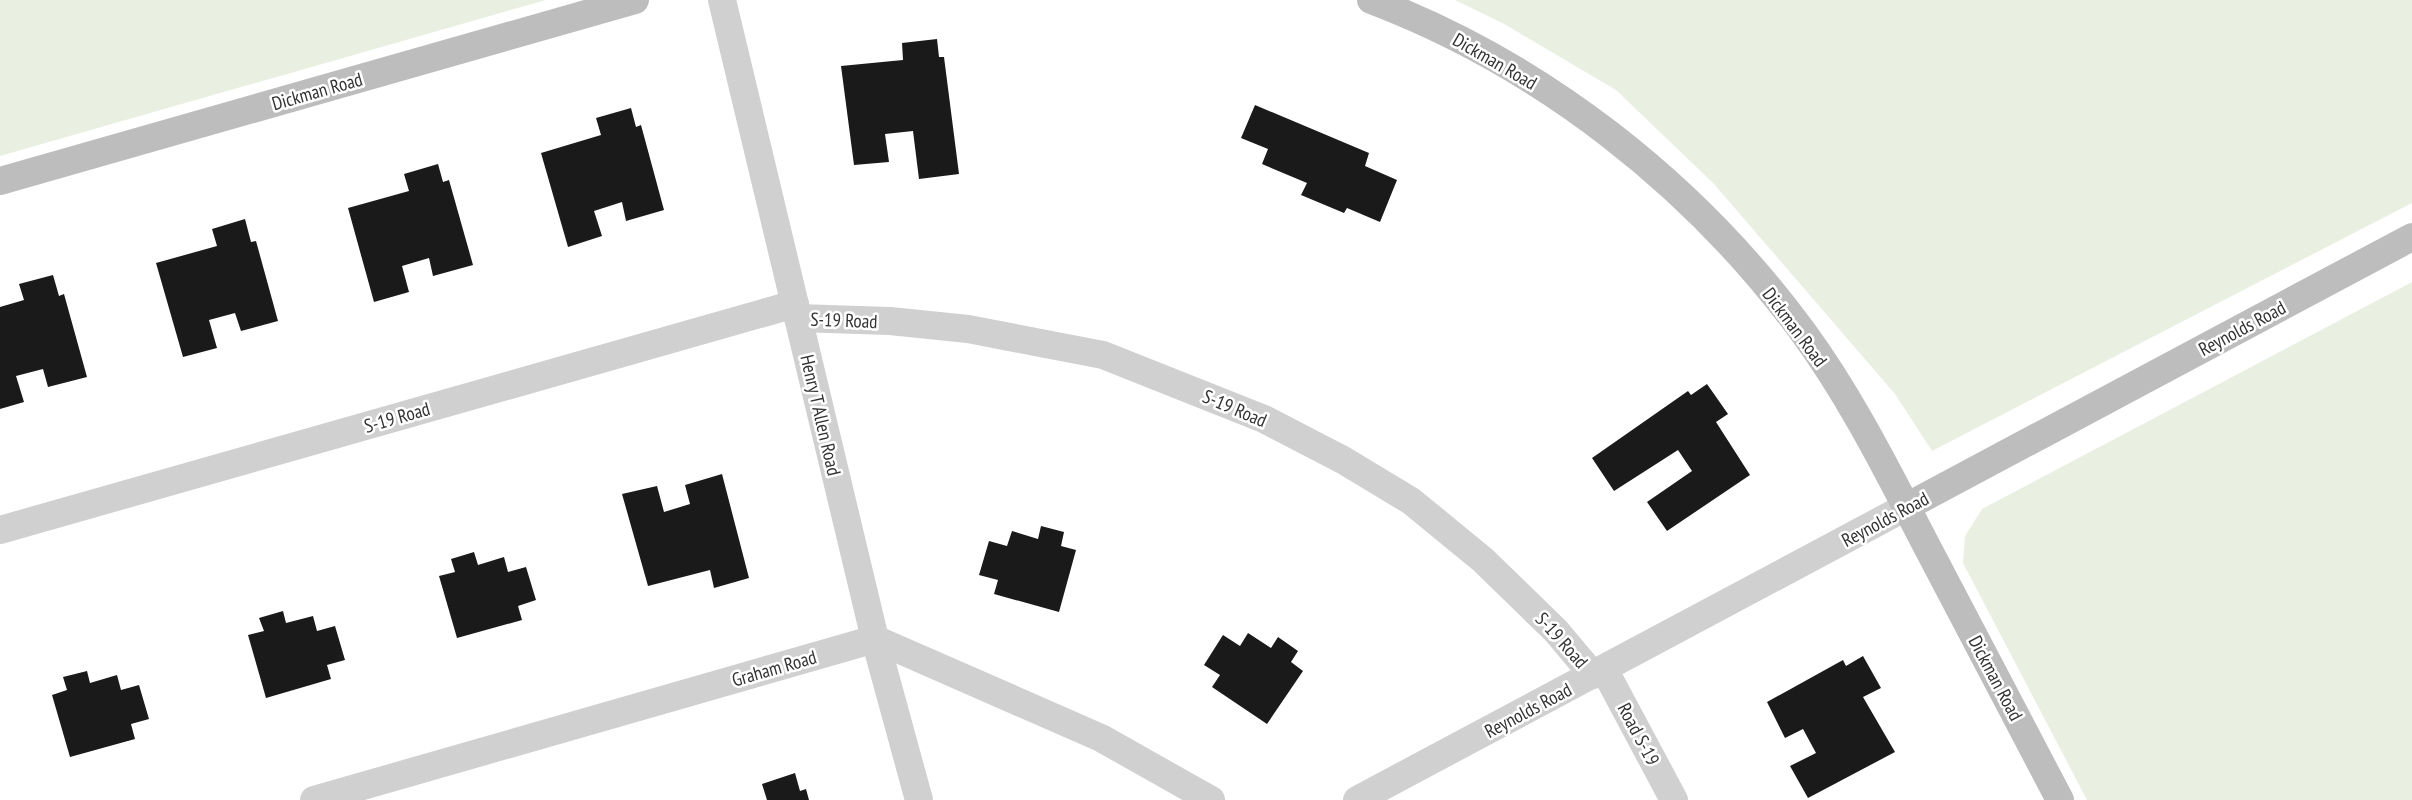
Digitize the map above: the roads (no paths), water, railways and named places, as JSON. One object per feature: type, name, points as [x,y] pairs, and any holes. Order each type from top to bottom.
[{"type":"street","name":"Dickman Road","points":[[0,181],[635,0]]},
{"type":"street","name":"Henry T Allen Road","points":[[722,0],[875,639],[919,800]]},
{"type":"street","name":"Dickman Road","points":[[1371,0],[1406,14],[1498,60],[1585,116],[1665,180],[1738,252],[1802,332],[1859,418],[2060,800]]},
{"type":"street","name":"Reynolds Road","points":[[1357,800],[2412,237]]},
{"type":"street","name":"S-19 Road","points":[[0,530],[796,311],[968,329],[1103,355],[1264,419],[1342,460],[1411,501],[1490,566],[1598,672]]},
{"type":"street","name":"Graham Road","points":[[314,800],[875,639]]},
{"type":"street","points":[[875,639],[1101,738],[1211,800]]},
{"type":"street","name":"Road S-19","points":[[1598,672],[1674,800]]}]
